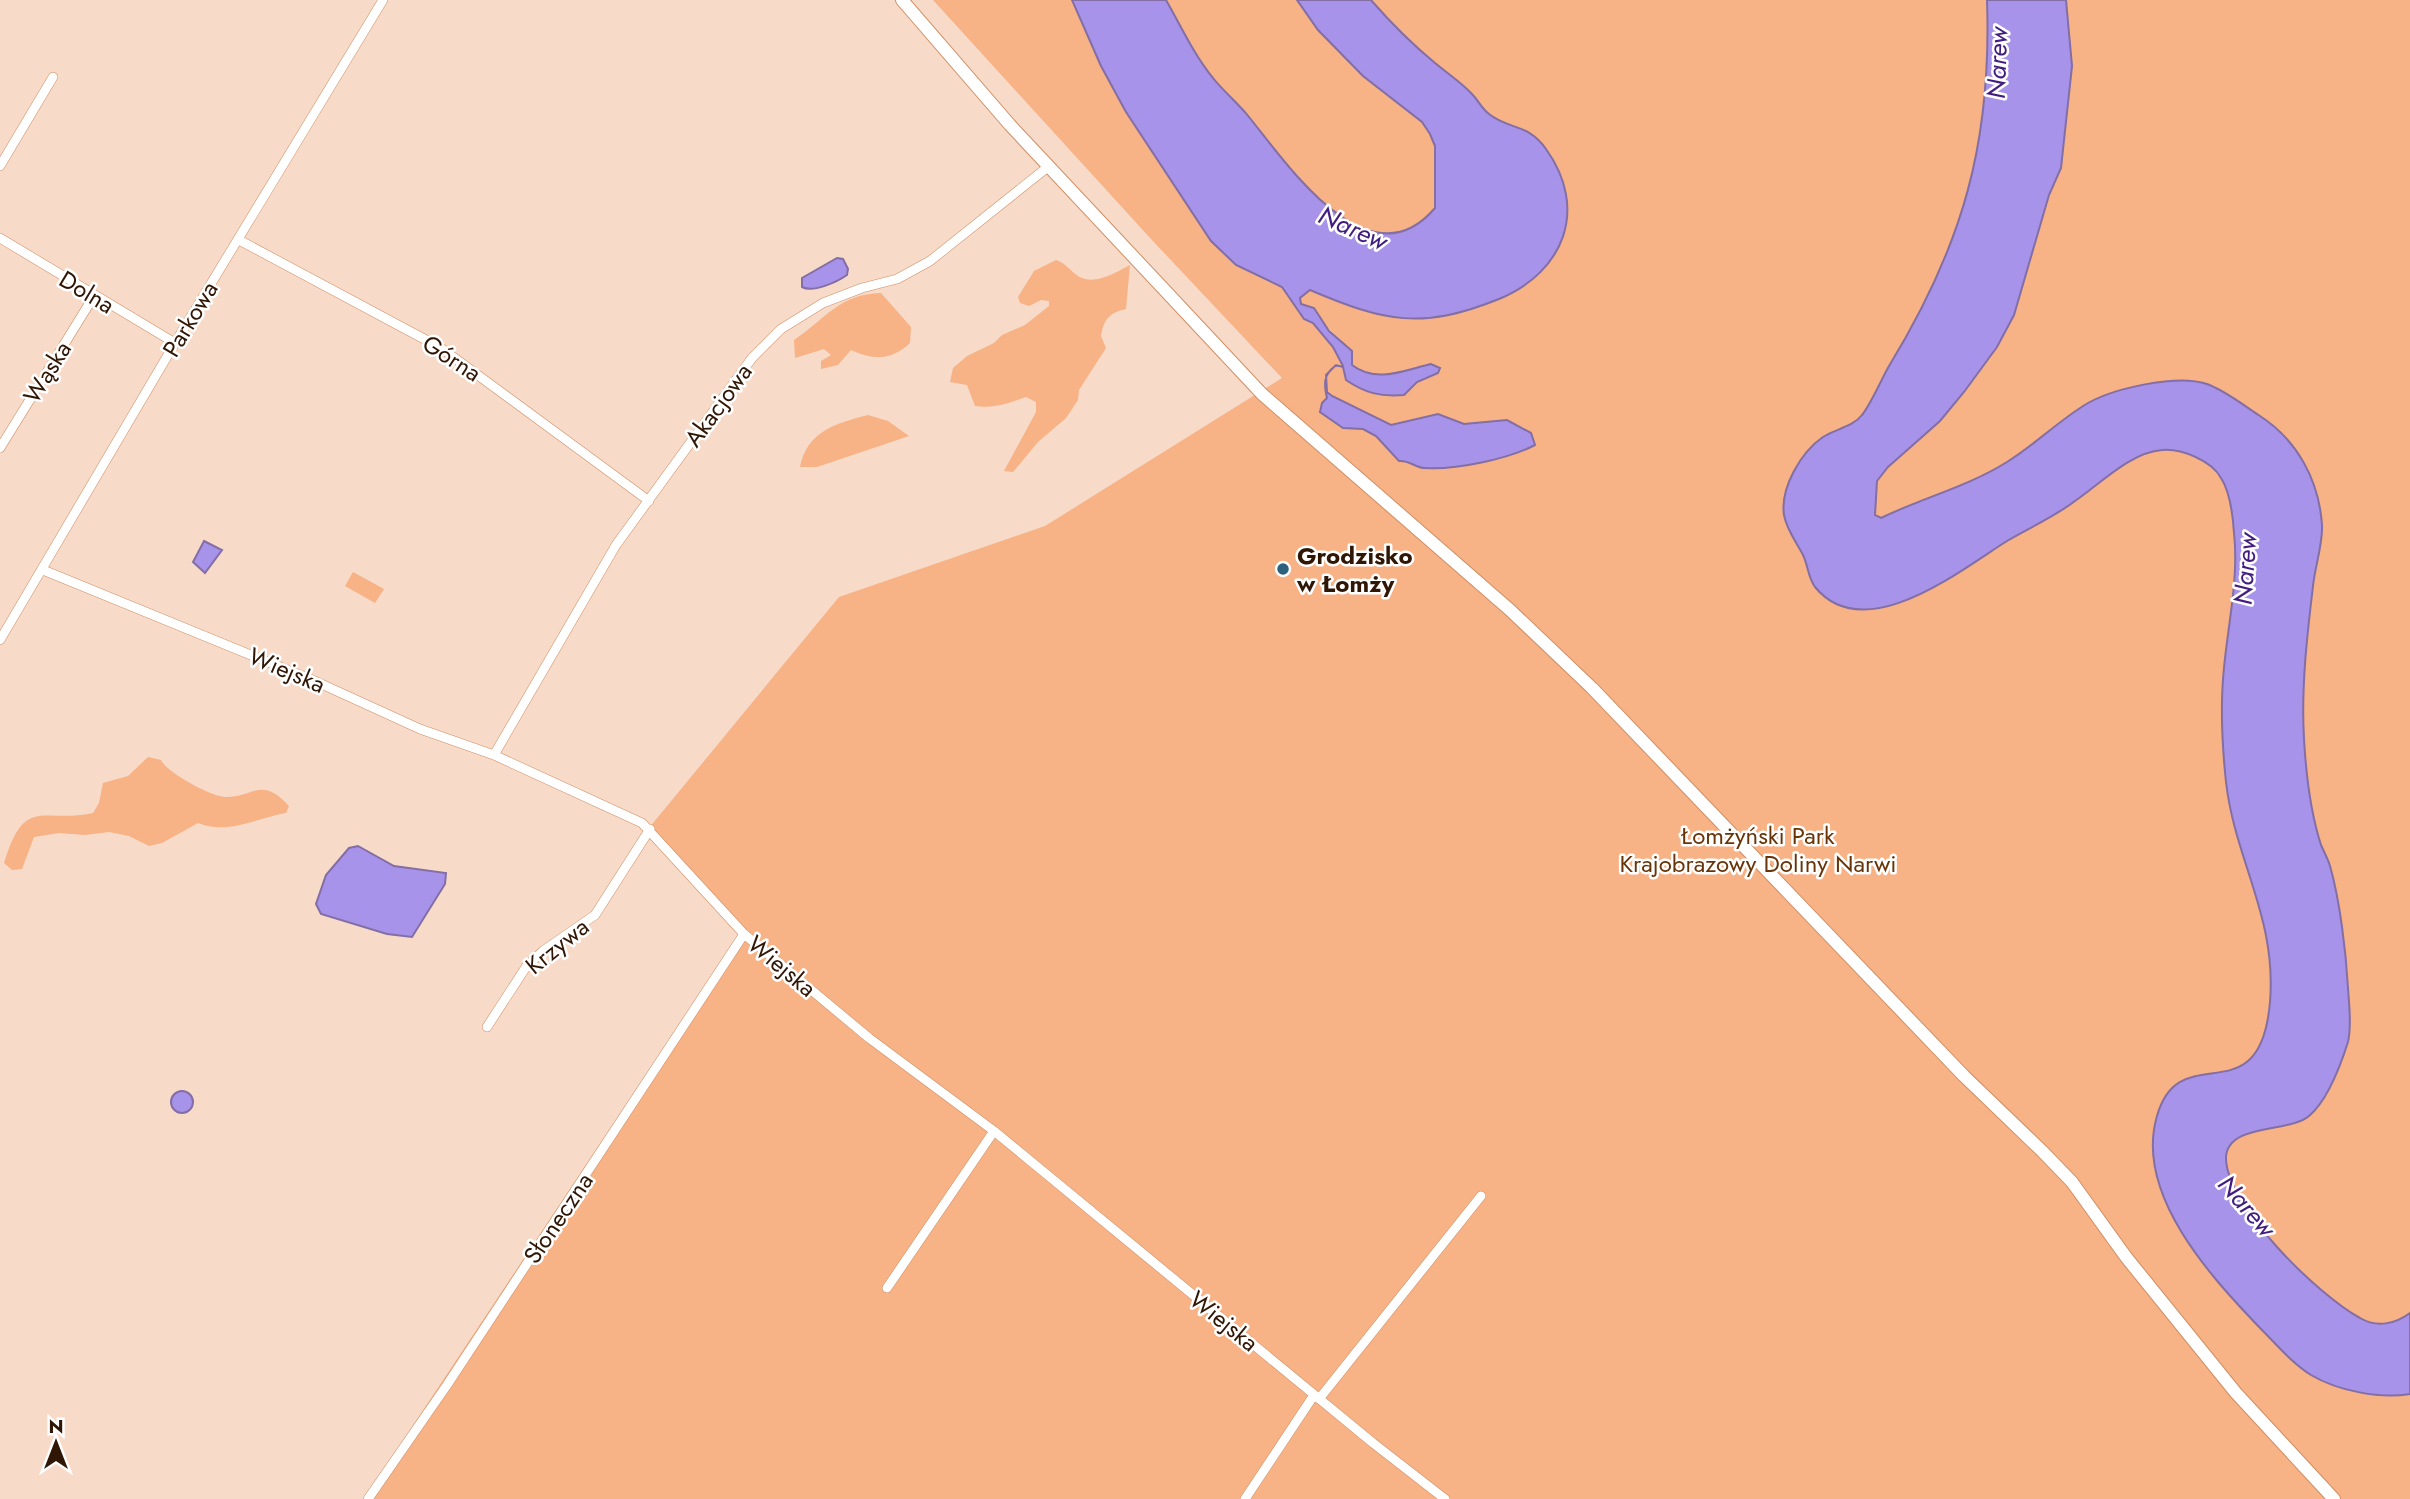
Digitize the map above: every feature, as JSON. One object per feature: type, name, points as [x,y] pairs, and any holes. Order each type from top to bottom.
[{"type":"street","name":"Parkowa","points":[[0,640],[175,343],[383,0]]},
{"type":"street","points":[[902,0],[1049,166],[1262,394],[1510,611],[1592,688],[1964,1076],[2072,1182],[2126,1257],[2236,1393],[2334,1499]]},
{"type":"street","points":[[0,166],[53,78]]},
{"type":"street","name":"Akacjowa","points":[[494,755],[616,545],[751,358],[781,329],[842,295],[912,273],[1049,166]]},
{"type":"street","name":"Dolna","points":[[0,238],[175,343]]},
{"type":"street","name":"Górna","points":[[239,240],[441,348],[649,501]]},
{"type":"street","name":"Wąska","points":[[0,448],[94,296]]},
{"type":"street","name":"Wiejska","points":[[43,569],[317,682],[420,729],[494,755],[624,812],[650,829],[744,934],[869,1038],[994,1131],[1445,1499]]},
{"type":"street","name":"Krzywa","points":[[487,1027],[526,967],[543,951],[595,915],[650,829]]},
{"type":"street","name":"Słoneczna","points":[[368,1499],[447,1385],[744,934]]},
{"type":"street","points":[[887,1288],[994,1131]]},
{"type":"street","points":[[1245,1499],[1317,1397],[1481,1196]]},
{"type":"green space","name":"Łomżyński Park Krajobrazowy Doliny Narwi","points":[[933,0],[1072,0],[1101,66],[1126,112],[1211,241],[1236,265],[1282,287],[1304,319],[1341,341],[1324,324],[1314,308],[1301,304],[1300,295],[1310,290],[1340,303],[1387,313],[1100,0],[2410,0],[2410,1499],[364,1499],[744,927],[649,828],[839,597],[1045,526],[1282,378]]},
{"type":"green space","points":[[1056,260],[1078,276],[1091,280],[1118,272],[1130,265],[1126,309],[1111,315],[1106,321],[1101,336],[1106,348],[1079,390],[1078,400],[1066,418],[1038,442],[1013,472],[1004,471],[1036,412],[1036,402],[1026,397],[995,406],[975,406],[967,385],[950,382],[953,368],[967,356],[994,343],[1002,335],[1025,325],[1049,306],[1049,301],[1041,300],[1029,306],[1020,303],[1018,297],[1034,271]]},
{"type":"green space","points":[[881,293],[911,327],[910,343],[903,349],[882,357],[867,356],[851,350],[838,365],[821,369],[821,361],[831,355],[824,349],[795,358],[794,340],[834,309],[854,298]]},
{"type":"green space","points":[[868,415],[888,421],[909,436],[817,467],[800,467],[809,445],[825,430]]},
{"type":"green space","points":[[353,572],[384,589],[375,603],[345,586]]},
{"type":"green space","points":[[148,757],[161,760],[179,777],[218,796],[235,796],[264,790],[279,797],[289,806],[286,813],[242,824],[220,827],[198,823],[162,843],[149,846],[129,836],[109,832],[85,835],[59,833],[34,837],[22,869],[12,870],[4,863],[12,841],[28,820],[37,816],[93,813],[99,803],[103,783],[128,776]]},
{"type":"water","name":"Narew","points":[[1072,0],[1166,0],[1206,69],[1307,187],[1357,226],[1383,233],[1410,228],[1435,208],[1435,146],[1422,122],[1363,76],[1318,30],[1297,0],[1371,0],[1418,48],[1468,90],[1486,112],[1532,135],[1546,149],[1559,172],[1566,194],[1567,216],[1563,236],[1554,255],[1540,273],[1521,287],[1499,299],[1448,315],[1404,318],[1382,315],[1310,290],[1300,298],[1301,304],[1314,308],[1329,331],[1352,351],[1352,365],[1361,371],[1381,375],[1431,364],[1440,368],[1438,373],[1417,382],[1404,395],[1380,395],[1360,388],[1346,380],[1343,367],[1340,366],[1343,366],[1333,347],[1313,323],[1304,319],[1282,287],[1236,265],[1211,241],[1126,112],[1101,66]]},
{"type":"water","name":"Narew","points":[[1987,0],[2066,0],[2072,66],[2061,168],[2049,195],[2014,315],[1997,347],[1940,421],[1888,467],[1877,481],[1875,515],[1881,518],[1992,471],[2088,403],[2114,392],[2146,384],[2194,381],[2221,390],[2273,426],[2285,437],[2304,463],[2316,492],[2322,525],[2305,662],[2305,752],[2314,819],[2334,880],[2340,910],[2350,1015],[2349,1035],[2333,1082],[2309,1116],[2288,1125],[2261,1130],[2237,1139],[2229,1146],[2226,1157],[2230,1177],[2257,1223],[2299,1270],[2342,1307],[2366,1321],[2379,1324],[2398,1320],[2410,1313],[2410,1394],[2373,1394],[2346,1389],[2322,1381],[2297,1365],[2241,1308],[2200,1259],[2167,1204],[2157,1175],[2153,1145],[2157,1116],[2168,1093],[2183,1080],[2236,1068],[2251,1058],[2263,1037],[2270,1002],[2270,971],[2262,916],[2238,838],[2226,782],[2222,696],[2235,550],[2229,497],[2217,472],[2203,461],[2178,451],[2162,450],[2139,456],[2059,512],[2007,541],[1940,584],[1886,607],[1860,609],[1836,604],[1815,587],[1803,555],[1785,521],[1785,494],[1794,471],[1807,452],[1823,437],[1854,422],[1865,410],[1915,321],[1954,234],[1968,191],[1978,146],[1987,52]]},
{"type":"water","points":[[837,258],[843,259],[848,269],[847,275],[818,288],[802,287],[802,278]]},
{"type":"water","points":[[1326,378],[1327,392],[1332,396],[1391,425],[1438,414],[1464,424],[1507,420],[1531,433],[1535,445],[1497,459],[1451,467],[1421,468],[1399,461],[1376,436],[1363,429],[1343,428],[1320,412],[1322,403],[1327,398]]},
{"type":"water","points":[[204,541],[222,550],[205,573],[193,562]]},
{"type":"water","points":[[358,846],[394,866],[446,873],[445,884],[412,937],[387,934],[321,914],[316,904],[326,875],[349,848]]},
{"type":"water","points":[[182,1091],[190,1094],[193,1102],[190,1110],[182,1113],[174,1110],[171,1102],[174,1094]]},
{"type":"place","name":"Grodzisko w Łomży","points":[[1283,569]]}]
